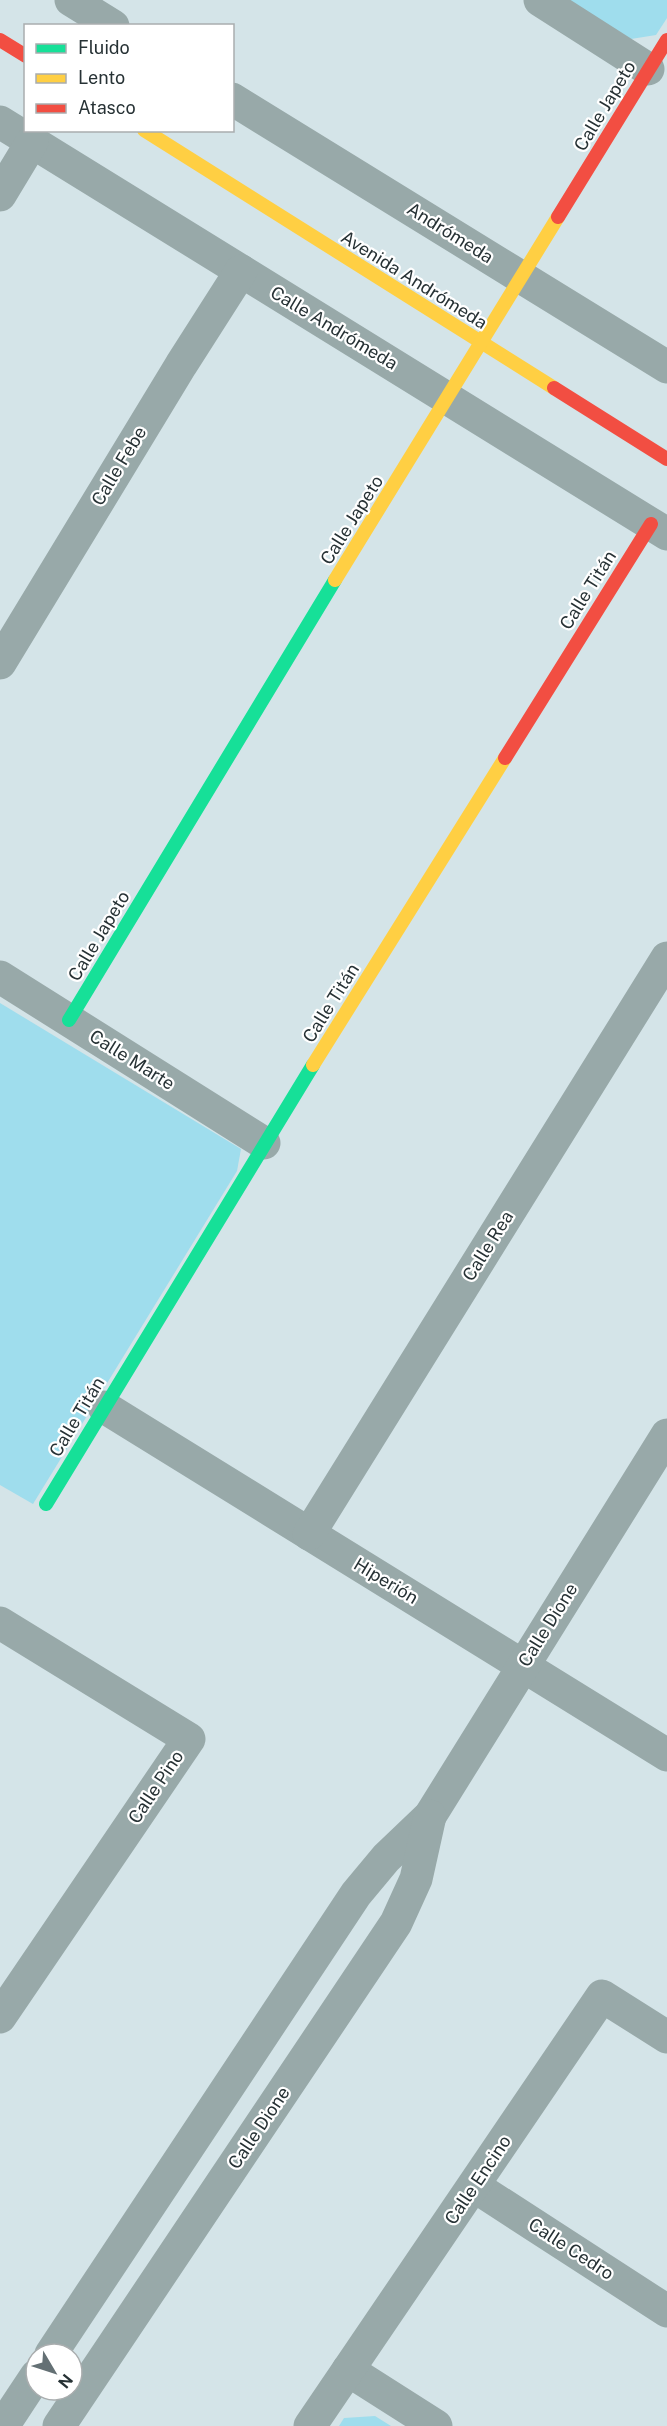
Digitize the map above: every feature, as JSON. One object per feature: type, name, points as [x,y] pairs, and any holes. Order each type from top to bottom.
[{"type":"street","points":[[71,0],[110,24]]},
{"type":"street","points":[[540,0],[648,69]]},
{"type":"street","points":[[0,40],[24,55]]},
{"type":"street","name":"Calle Japeto","points":[[69,1020],[249,721],[667,40]]},
{"type":"street","name":"Andrómeda","points":[[234,100],[667,367]]},
{"type":"street","name":"Calle Andrómeda","points":[[0,122],[449,397],[659,529]]},
{"type":"street","name":"Avenida Andrómeda","points":[[147,132],[667,459]]},
{"type":"street","points":[[0,195],[32,142]]},
{"type":"street","name":"Calle Febe","points":[[0,663],[181,365],[241,271]]},
{"type":"street","name":"Calle Titán","points":[[46,1504],[264,1143],[659,529]]},
{"type":"street","name":"Calle Rea","points":[[309,1534],[667,958]]},
{"type":"street","name":"Calle Marte","points":[[0,978],[264,1143]]},
{"type":"street","name":"Hiperión","points":[[104,1407],[667,1755]]},
{"type":"street","name":"Calle Dione","points":[[59,2342],[356,1894],[386,1858],[430,1816],[667,1435]]},
{"type":"street","name":"Calle Pino","points":[[0,1623],[189,1739],[0,2017]]},
{"type":"street","name":"Calle Dione","points":[[59,2426],[396,1923],[416,1879],[430,1816]]},
{"type":"street","name":"Calle Encino","points":[[310,2426],[602,1996],[667,2037]]},
{"type":"street","name":"Calle Cedro","points":[[474,2186],[667,2311]]},
{"type":"street","points":[[348,2370],[436,2426]]},
{"type":"street","points":[[3,2426],[24,2394]]},
{"type":"shaded area","points":[[567,0],[667,0],[667,18],[656,35],[631,39]]},
{"type":"shaded area","points":[[0,1003],[241,1149],[237,1171],[33,1504],[0,1485]]},
{"type":"shaded area","points":[[375,2416],[391,2426],[339,2426],[344,2418]]},
{"type":"traffic: fast","points":[[69,1020],[335,580]]},
{"type":"traffic: fast","points":[[46,1504],[313,1065]]},
{"type":"traffic: slow","points":[[147,132],[554,388]]},
{"type":"traffic: slow","points":[[335,580],[558,217]]},
{"type":"traffic: slow","points":[[313,1065],[505,758]]},
{"type":"traffic: jam","points":[[0,40],[24,55]]},
{"type":"traffic: jam","points":[[558,217],[667,40]]},
{"type":"traffic: jam","points":[[554,388],[667,459]]},
{"type":"traffic: jam","points":[[505,758],[651,524]]}]
